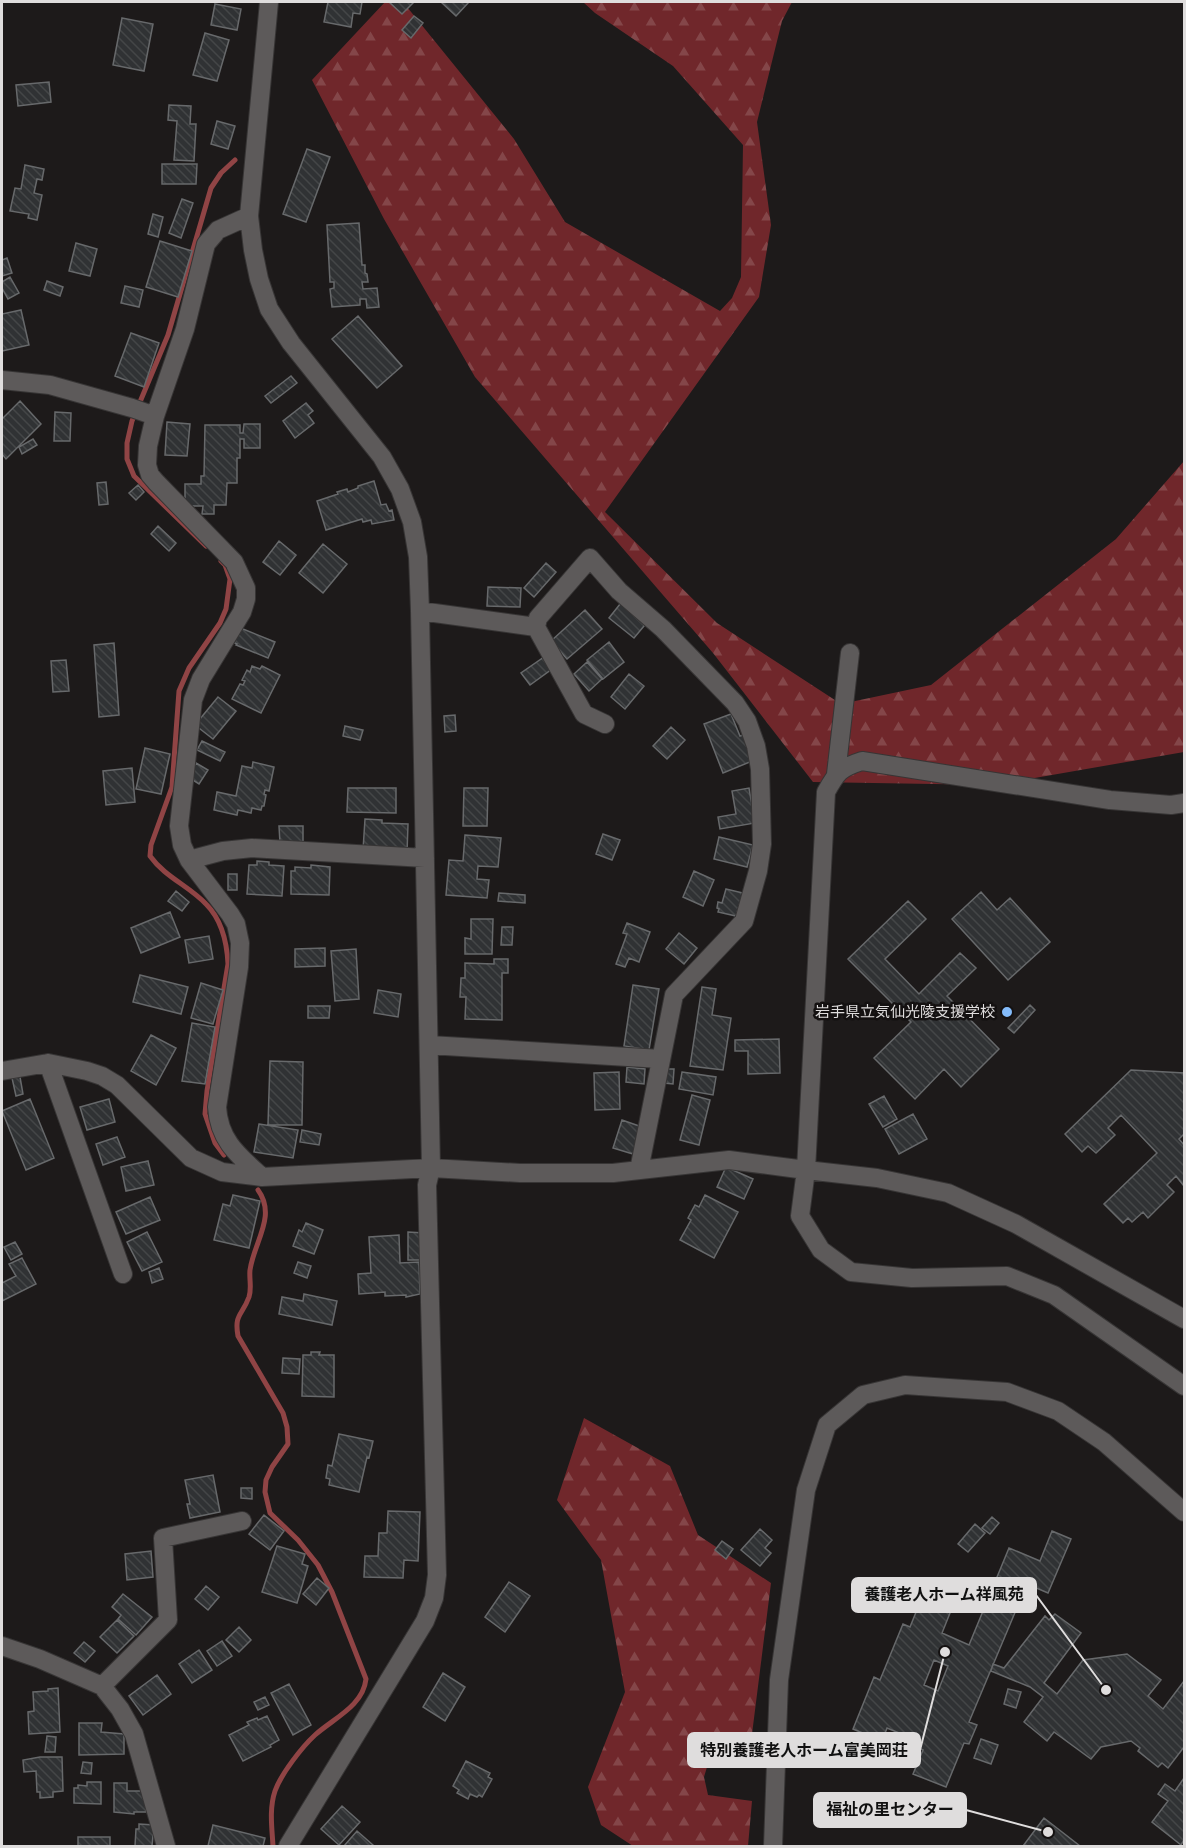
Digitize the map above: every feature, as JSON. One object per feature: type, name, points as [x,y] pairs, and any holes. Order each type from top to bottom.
[{"type":"street","points":[[269,2],[249,216],[259,279],[269,309],[291,342],[382,457],[400,489],[412,522],[418,557],[431,1168],[427,1185],[437,1575],[434,1598],[425,1621],[288,1846]]},
{"type":"street","points":[[249,216],[218,230],[206,244],[185,329],[145,413],[147,465],[150,476],[234,562],[246,588],[246,599],[242,612],[201,679],[194,700],[179,826],[182,845],[189,860],[236,924],[240,943],[238,967],[217,1107],[218,1122],[230,1146],[262,1177]]},
{"type":"street","points":[[2,380],[50,385],[145,413]]},
{"type":"street","points":[[605,724],[584,714],[536,627],[538,618],[590,558],[620,591],[663,628],[735,703],[747,721],[756,746],[760,769],[762,844],[758,871],[744,921],[674,995],[639,1170]]},
{"type":"street","points":[[420,611],[536,627]]},
{"type":"street","points":[[836,774],[850,653]]},
{"type":"street","points":[[1185,803],[1171,805],[1110,800],[862,761],[845,766],[836,774],[826,792],[806,1170],[800,1216],[821,1250],[851,1272],[912,1278],[1007,1276],[1054,1295],[1185,1386]]},
{"type":"street","points":[[189,860],[223,851],[252,848],[425,858]]},
{"type":"street","points":[[429,1045],[661,1059]]},
{"type":"street","points":[[2,1071],[48,1063],[87,1071],[117,1085],[191,1158],[222,1172],[262,1177],[431,1168],[520,1173],[613,1173],[729,1160],[877,1178],[948,1193],[1016,1224],[1185,1318]]},
{"type":"street","points":[[48,1063],[123,1274]]},
{"type":"street","points":[[773,1846],[779,1680],[806,1490],[827,1425],[863,1395],[905,1385],[1006,1392],[1058,1411],[1104,1442],[1185,1512]]},
{"type":"street","points":[[102,1686],[168,1620],[163,1539],[242,1521]]},
{"type":"street","points":[[2,1646],[40,1659],[102,1686],[120,1709],[134,1734],[166,1846]]},
{"type":"green space","points":[[385,2],[403,2],[514,139],[565,222],[720,311],[732,298],[741,277],[743,145],[673,66],[595,13],[583,2],[792,2],[782,21],[757,122],[771,225],[759,297],[605,512],[717,623],[841,704],[931,685],[1116,539],[1184,461],[1184,752],[994,785],[813,782],[713,653],[475,377],[384,219],[312,80]]},
{"type":"green space","points":[[584,1418],[670,1466],[698,1535],[771,1583],[752,1734],[710,1757],[704,1777],[708,1795],[752,1801],[748,1846],[633,1846],[601,1825],[588,1787],[625,1692],[601,1560],[557,1500]]},
{"type":"building","points":[[328,2],[362,2],[360,14],[353,13],[351,27],[324,22]]},
{"type":"building","points":[[389,2],[414,2],[402,14]]},
{"type":"building","points":[[441,2],[469,2],[456,16]]},
{"type":"building","points":[[215,4],[241,9],[237,30],[211,25]]},
{"type":"building","points":[[414,16],[423,23],[411,38],[402,30]]},
{"type":"building","points":[[122,18],[153,24],[144,71],[113,65]]},
{"type":"building","points":[[205,33],[229,40],[217,81],[193,75]]},
{"type":"building","points":[[49,82],[51,102],[18,106],[16,85]]},
{"type":"building","points":[[169,105],[191,106],[190,124],[196,124],[194,161],[174,160],[177,121],[168,120]]},
{"type":"building","points":[[217,121],[235,126],[228,149],[211,144]]},
{"type":"building","points":[[307,149],[330,157],[306,222],[283,214]]},
{"type":"building","points":[[162,164],[197,164],[196,184],[162,184]]},
{"type":"building","points":[[25,165],[44,169],[42,180],[37,179],[34,193],[42,195],[37,220],[28,218],[29,214],[10,211],[15,188],[21,189]]},
{"type":"building","points":[[182,199],[193,203],[181,238],[169,233]]},
{"type":"building","points":[[153,214],[163,217],[158,237],[148,234]]},
{"type":"building","points":[[359,223],[362,265],[365,265],[368,282],[362,282],[363,289],[377,288],[379,307],[367,308],[366,299],[360,299],[360,305],[332,307],[330,289],[334,288],[334,282],[330,282],[327,225]]},
{"type":"building","points":[[160,241],[192,251],[178,297],[146,287]]},
{"type":"building","points":[[76,243],[97,249],[90,276],[69,271]]},
{"type":"building","points":[[7,258],[12,273],[2,276],[2,260]]},
{"type":"building","points":[[10,277],[19,293],[8,299],[2,288],[2,282]]},
{"type":"building","points":[[47,281],[63,287],[60,296],[44,290]]},
{"type":"building","points":[[125,286],[143,290],[139,307],[121,303]]},
{"type":"building","points":[[21,310],[29,345],[2,351],[2,314]]},
{"type":"building","points":[[358,316],[402,366],[377,388],[332,339]]},
{"type":"building","points":[[131,333],[159,343],[144,387],[115,376]]},
{"type":"building","points":[[291,376],[297,383],[271,403],[265,396]]},
{"type":"building","points":[[20,401],[41,424],[6,459],[2,454],[2,419]]},
{"type":"building","points":[[306,403],[313,411],[308,415],[314,423],[295,438],[283,421]]},
{"type":"building","points":[[55,412],[71,413],[70,441],[54,441]]},
{"type":"building","points":[[167,422],[190,424],[187,456],[165,455]]},
{"type":"building","points":[[244,424],[260,424],[260,448],[244,448],[244,439],[240,439],[237,483],[227,483],[226,505],[214,505],[214,514],[202,514],[203,506],[185,506],[185,484],[201,484],[201,476],[204,476],[205,425],[240,425],[240,433],[243,433]]},
{"type":"building","points":[[33,439],[37,445],[22,454],[19,447]]},
{"type":"building","points":[[374,481],[381,505],[386,504],[389,511],[392,510],[394,520],[372,524],[371,520],[363,522],[362,519],[326,530],[317,501],[338,494],[337,492],[347,489],[348,492]]},
{"type":"building","points":[[106,482],[108,504],[99,505],[97,483]]},
{"type":"building","points":[[138,485],[144,492],[136,500],[129,493]]},
{"type":"building","points":[[158,526],[176,543],[169,551],[151,534]]},
{"type":"building","points":[[279,541],[296,555],[280,575],[263,562]]},
{"type":"building","points":[[323,544],[347,564],[323,593],[299,573]]},
{"type":"building","points":[[546,563],[556,572],[534,597],[524,588]]},
{"type":"building","points":[[488,587],[521,588],[520,607],[487,606]]},
{"type":"building","points":[[624,599],[649,620],[634,638],[609,618]]},
{"type":"building","points":[[585,610],[602,629],[567,659],[551,641]]},
{"type":"building","points":[[238,627],[275,642],[268,658],[233,642]]},
{"type":"building","points":[[609,642],[624,662],[603,679],[587,660]]},
{"type":"building","points":[[114,643],[119,715],[99,717],[94,645]]},
{"type":"building","points":[[544,657],[552,669],[530,685],[521,673]]},
{"type":"building","points":[[66,660],[69,691],[53,692],[51,661]]},
{"type":"building","points":[[587,662],[602,679],[589,691],[574,674]]},
{"type":"building","points":[[252,666],[260,669],[262,666],[280,675],[261,713],[232,699],[240,684],[243,685],[245,681],[242,680],[247,670],[250,672]]},
{"type":"building","points":[[629,674],[644,686],[625,709],[611,697]]},
{"type":"building","points":[[218,697],[236,711],[213,739],[195,725]]},
{"type":"building","points":[[731,714],[740,736],[747,734],[757,759],[723,773],[704,724]]},
{"type":"building","points":[[455,715],[456,731],[445,732],[444,716]]},
{"type":"building","points":[[345,726],[363,730],[360,740],[343,736]]},
{"type":"building","points":[[671,727],[685,740],[667,759],[653,746]]},
{"type":"building","points":[[202,741],[225,752],[220,761],[197,750]]},
{"type":"building","points":[[145,748],[170,754],[161,794],[136,789]]},
{"type":"building","points":[[253,762],[274,767],[269,791],[265,790],[264,806],[261,810],[252,808],[251,813],[238,810],[237,815],[214,810],[217,792],[236,796],[242,766],[252,768]]},
{"type":"building","points":[[196,763],[208,770],[199,784],[188,777]]},
{"type":"building","points":[[132,768],[135,802],[106,805],[103,771]]},
{"type":"building","points":[[348,788],[396,788],[396,813],[347,812]]},
{"type":"building","points":[[464,788],[488,788],[487,826],[463,826]]},
{"type":"building","points":[[749,788],[755,823],[720,829],[718,817],[736,814],[732,791]]},
{"type":"building","points":[[365,819],[382,820],[382,823],[408,824],[407,853],[363,850]]},
{"type":"building","points":[[279,826],[303,826],[303,842],[280,843]]},
{"type":"building","points":[[603,834],[620,840],[612,860],[596,854]]},
{"type":"building","points":[[465,835],[501,838],[498,867],[478,866],[477,879],[489,880],[487,898],[446,895],[449,860],[463,861]]},
{"type":"building","points":[[719,837],[753,845],[747,867],[714,859]]},
{"type":"building","points":[[257,861],[284,866],[282,896],[247,894],[249,865],[257,865]]},
{"type":"building","points":[[311,865],[330,867],[329,895],[291,894],[291,871],[295,871],[295,867],[311,868]]},
{"type":"building","points":[[694,871],[714,880],[703,906],[683,897]]},
{"type":"building","points":[[228,874],[237,874],[237,890],[228,890]]},
{"type":"building","points":[[726,889],[743,893],[736,916],[718,912],[718,902],[722,903]]},
{"type":"building","points":[[176,891],[189,902],[182,911],[168,901]]},
{"type":"building","points":[[981,892],[997,910],[1010,898],[1050,942],[1008,980],[952,919]]},
{"type":"building","points":[[499,893],[525,895],[525,903],[498,901]]},
{"type":"building","points":[[908,901],[926,919],[885,959],[919,994],[960,953],[976,968],[947,996],[999,1049],[961,1087],[944,1069],[915,1099],[874,1058],[911,1022],[848,959]]},
{"type":"building","points":[[170,912],[180,937],[141,953],[131,928]]},
{"type":"building","points":[[471,919],[493,919],[492,954],[465,954],[465,938],[471,939]]},
{"type":"building","points":[[627,923],[650,932],[639,962],[629,958],[625,967],[616,964],[627,934],[623,933]]},
{"type":"building","points":[[502,927],[513,927],[512,945],[501,945]]},
{"type":"building","points":[[679,933],[697,948],[684,964],[666,949]]},
{"type":"building","points":[[209,936],[213,959],[189,963],[185,940]]},
{"type":"building","points":[[325,948],[325,966],[295,967],[295,949]]},
{"type":"building","points":[[356,949],[359,999],[335,1001],[331,951]]},
{"type":"building","points":[[494,959],[508,959],[508,973],[502,973],[502,1020],[465,1019],[466,997],[460,997],[461,978],[465,978],[465,963],[494,964]]},
{"type":"building","points":[[140,975],[188,987],[181,1014],[133,1002]]},
{"type":"building","points":[[201,983],[223,990],[213,1024],[191,1018]]},
{"type":"building","points":[[633,985],[659,989],[649,1050],[624,1046]]},
{"type":"building","points":[[702,987],[716,989],[712,1015],[731,1018],[723,1070],[690,1066]]},
{"type":"building","points":[[378,990],[401,994],[398,1017],[374,1013]]},
{"type":"building","points":[[1030,1005],[1035,1010],[1014,1033],[1008,1028]]},
{"type":"building","points":[[308,1006],[330,1006],[329,1018],[308,1018]]},
{"type":"building","points":[[192,1023],[215,1027],[205,1084],[182,1081]]},
{"type":"building","points":[[151,1035],[176,1048],[156,1085],[131,1071]]},
{"type":"building","points":[[779,1039],[780,1073],[748,1074],[748,1051],[735,1051],[735,1040]]},
{"type":"building","points":[[270,1061],[303,1062],[302,1125],[268,1125]]},
{"type":"building","points":[[627,1067],[645,1069],[644,1084],[626,1082]]},
{"type":"building","points":[[665,1069],[674,1069],[673,1084],[664,1083]]},
{"type":"building","points":[[1131,1070],[1184,1073],[1184,1134],[1179,1139],[1184,1145],[1184,1186],[1176,1176],[1167,1185],[1174,1192],[1148,1218],[1143,1212],[1132,1222],[1128,1218],[1123,1223],[1104,1204],[1157,1153],[1121,1115],[1108,1128],[1115,1135],[1096,1153],[1088,1146],[1082,1152],[1065,1134]]},
{"type":"building","points":[[619,1072],[620,1109],[595,1110],[594,1073]]},
{"type":"building","points":[[682,1072],[716,1077],[713,1095],[679,1089]]},
{"type":"building","points":[[20,1077],[23,1094],[16,1096],[12,1078]]},
{"type":"building","points":[[692,1095],[710,1100],[699,1145],[680,1140]]},
{"type":"building","points":[[884,1096],[897,1119],[883,1127],[869,1104]]},
{"type":"building","points":[[30,1099],[54,1158],[26,1170],[2,1111]]},
{"type":"building","points":[[109,1099],[115,1122],[87,1130],[80,1107]]},
{"type":"building","points":[[913,1114],[927,1139],[899,1154],[885,1129]]},
{"type":"building","points":[[622,1120],[642,1127],[633,1154],[613,1148]]},
{"type":"building","points":[[259,1124],[298,1130],[293,1158],[254,1152]]},
{"type":"building","points":[[302,1130],[321,1134],[319,1145],[300,1142]]},
{"type":"building","points":[[117,1137],[125,1157],[103,1165],[96,1144]]},
{"type":"building","points":[[148,1161],[154,1185],[126,1191],[121,1167]]},
{"type":"building","points":[[726,1167],[753,1179],[744,1199],[717,1187]]},
{"type":"building","points":[[233,1195],[260,1201],[249,1248],[214,1240],[223,1204],[230,1206]]},
{"type":"building","points":[[705,1195],[738,1212],[714,1258],[680,1240],[691,1220],[688,1218],[695,1205],[699,1207]]},
{"type":"building","points":[[150,1197],[160,1220],[126,1234],[116,1212]]},
{"type":"building","points":[[306,1223],[323,1230],[314,1254],[293,1246],[299,1230],[302,1232]]},
{"type":"building","points":[[147,1232],[162,1262],[142,1271],[127,1242]]},
{"type":"building","points":[[408,1232],[424,1233],[424,1260],[408,1260]]},
{"type":"building","points":[[399,1235],[400,1263],[419,1262],[420,1294],[406,1297],[406,1295],[385,1296],[385,1292],[359,1294],[358,1274],[371,1273],[369,1237]]},
{"type":"building","points":[[15,1242],[22,1254],[11,1260],[4,1247]]},
{"type":"building","points":[[22,1258],[36,1284],[2,1301],[2,1283],[16,1276],[9,1264]]},
{"type":"building","points":[[298,1262],[311,1266],[307,1278],[294,1273]]},
{"type":"building","points":[[159,1268],[163,1279],[152,1283],[149,1272]]},
{"type":"building","points":[[304,1294],[337,1301],[332,1325],[279,1314],[282,1297],[303,1301]]},
{"type":"building","points":[[311,1352],[320,1352],[319,1355],[334,1355],[334,1397],[302,1396],[303,1355],[311,1355]]},
{"type":"building","points":[[283,1358],[300,1359],[299,1374],[282,1373]]},
{"type":"building","points":[[339,1434],[373,1441],[359,1492],[329,1485],[330,1479],[326,1478],[328,1465],[332,1466]]},
{"type":"building","points":[[213,1475],[220,1512],[190,1518],[187,1504],[190,1504],[185,1480]]},
{"type":"building","points":[[241,1488],[252,1488],[252,1499],[241,1498]]},
{"type":"building","points":[[388,1511],[420,1512],[418,1561],[404,1560],[403,1578],[364,1577],[365,1556],[378,1556],[379,1533],[387,1533]]},
{"type":"building","points":[[264,1515],[284,1531],[270,1550],[249,1534]]},
{"type":"building","points":[[992,1517],[999,1523],[990,1534],[982,1528]]},
{"type":"building","points":[[975,1524],[985,1533],[968,1552],[958,1544]]},
{"type":"building","points":[[760,1529],[772,1540],[765,1548],[771,1553],[760,1566],[741,1550]]},
{"type":"building","points":[[1052,1531],[1071,1539],[1048,1593],[1027,1584],[969,1722],[977,1725],[969,1744],[964,1743],[946,1787],[913,1774],[923,1750],[902,1741],[904,1735],[887,1728],[882,1741],[853,1729],[874,1677],[880,1680],[903,1624],[910,1627],[927,1585],[943,1592],[945,1588],[951,1591],[945,1606],[952,1608],[942,1633],[969,1645],[1009,1548],[1040,1561]],"holes":[[[934,1660],[948,1666],[938,1691],[924,1685]]]},
{"type":"building","points":[[722,1541],[733,1549],[726,1559],[715,1550]]},
{"type":"building","points":[[277,1546],[305,1554],[302,1564],[308,1566],[297,1603],[262,1592]]},
{"type":"building","points":[[151,1551],[153,1577],[127,1580],[125,1554]]},
{"type":"building","points":[[317,1578],[329,1588],[316,1605],[303,1594]]},
{"type":"building","points":[[509,1582],[530,1596],[505,1632],[485,1617]]},
{"type":"building","points":[[206,1586],[219,1597],[208,1610],[195,1599]]},
{"type":"building","points":[[123,1594],[152,1617],[136,1635],[118,1619],[121,1615],[112,1607]]},
{"type":"building","points":[[1055,1614],[1081,1633],[1044,1683],[1057,1694],[1083,1660],[1127,1654],[1161,1680],[1148,1696],[1163,1709],[1184,1681],[1184,1747],[1168,1768],[1162,1763],[1158,1767],[1138,1751],[1140,1748],[1131,1741],[1101,1747],[1091,1759],[1054,1732],[1047,1741],[1024,1722],[1043,1697],[1030,1687],[991,1671],[993,1664],[1004,1668],[1045,1616],[1049,1620]]},
{"type":"building","points":[[117,1620],[134,1636],[117,1653],[100,1637]]},
{"type":"building","points":[[239,1627],[251,1640],[239,1652],[226,1640]]},
{"type":"building","points":[[222,1641],[232,1656],[217,1666],[207,1651]]},
{"type":"building","points":[[84,1642],[95,1651],[85,1662],[74,1653]]},
{"type":"building","points":[[199,1650],[212,1670],[192,1683],[179,1664]]},
{"type":"building","points":[[443,1673],[465,1687],[445,1721],[423,1707]]},
{"type":"building","points":[[157,1675],[171,1694],[143,1715],[129,1696]]},
{"type":"building","points":[[289,1684],[311,1725],[293,1735],[271,1693]]},
{"type":"building","points":[[58,1688],[60,1732],[29,1734],[28,1712],[34,1711],[33,1692]]},
{"type":"building","points":[[1008,1689],[1021,1692],[1016,1708],[1004,1704]]},
{"type":"building","points":[[265,1697],[269,1705],[258,1710],[254,1702]]},
{"type":"building","points":[[267,1716],[279,1740],[270,1745],[271,1747],[243,1761],[229,1735],[249,1725],[247,1722]]},
{"type":"building","points":[[79,1723],[102,1723],[101,1732],[124,1734],[124,1754],[79,1755]]},
{"type":"building","points":[[47,1736],[56,1737],[55,1752],[45,1752]]},
{"type":"building","points":[[981,1739],[998,1745],[991,1764],[974,1758]]},
{"type":"building","points":[[62,1757],[63,1791],[53,1792],[53,1797],[40,1798],[40,1792],[37,1792],[36,1771],[24,1772],[23,1760]]},
{"type":"building","points":[[466,1761],[490,1773],[488,1777],[492,1779],[482,1797],[470,1794],[468,1799],[457,1793],[459,1790],[453,1786]]},
{"type":"building","points":[[83,1762],[92,1763],[91,1774],[81,1773]]},
{"type":"building","points":[[1184,1778],[1184,1840],[1181,1845],[1152,1822],[1168,1801],[1158,1794],[1165,1784],[1175,1791]]},
{"type":"building","points":[[87,1782],[101,1782],[101,1804],[74,1803],[74,1788],[78,1788],[78,1785],[87,1786]]},
{"type":"building","points":[[114,1783],[127,1783],[127,1791],[146,1791],[146,1812],[134,1812],[134,1814],[114,1812]]},
{"type":"building","points":[[342,1806],[360,1822],[339,1845],[321,1829]]},
{"type":"building","points":[[1044,1818],[1080,1846],[1023,1846]]},
{"type":"building","points":[[139,1824],[154,1825],[152,1846],[135,1846],[136,1829],[139,1829]]},
{"type":"building","points":[[213,1825],[265,1838],[263,1846],[208,1846]]},
{"type":"building","points":[[357,1831],[373,1845],[344,1846]]},
{"type":"building","points":[[78,1837],[110,1837],[110,1846],[78,1846]]},
{"type":"waterway","points":[[206,546],[134,476],[127,459],[127,443],[132,421],[168,335],[211,188],[221,173],[235,160]]},
{"type":"waterway","points":[[221,561],[230,579],[226,609],[220,623],[189,668],[179,691],[172,787],[151,845],[150,856],[163,870],[206,904],[220,924],[225,940],[228,964],[205,1114],[215,1143],[224,1155]]},
{"type":"waterway","points":[[258,1190],[263,1200],[265,1219],[252,1260],[250,1294],[238,1319],[237,1329],[238,1336],[283,1413],[287,1427],[288,1444],[272,1467],[266,1480],[265,1492],[270,1513],[298,1540],[318,1565],[332,1592],[366,1679],[364,1688],[354,1704],[310,1740],[282,1777],[275,1791],[272,1805],[273,1846]]},
{"type":"place","name":"岩手県立気仙光陵支援学校","points":[[1007,1012]]},
{"type":"place","name":"特別養護老人ホーム富美岡荘","points":[[945,1652]]},
{"type":"place","name":"養護老人ホーム祥風苑","points":[[1106,1690]]},
{"type":"place","name":"福祉の里センター","points":[[1048,1832]]}]
